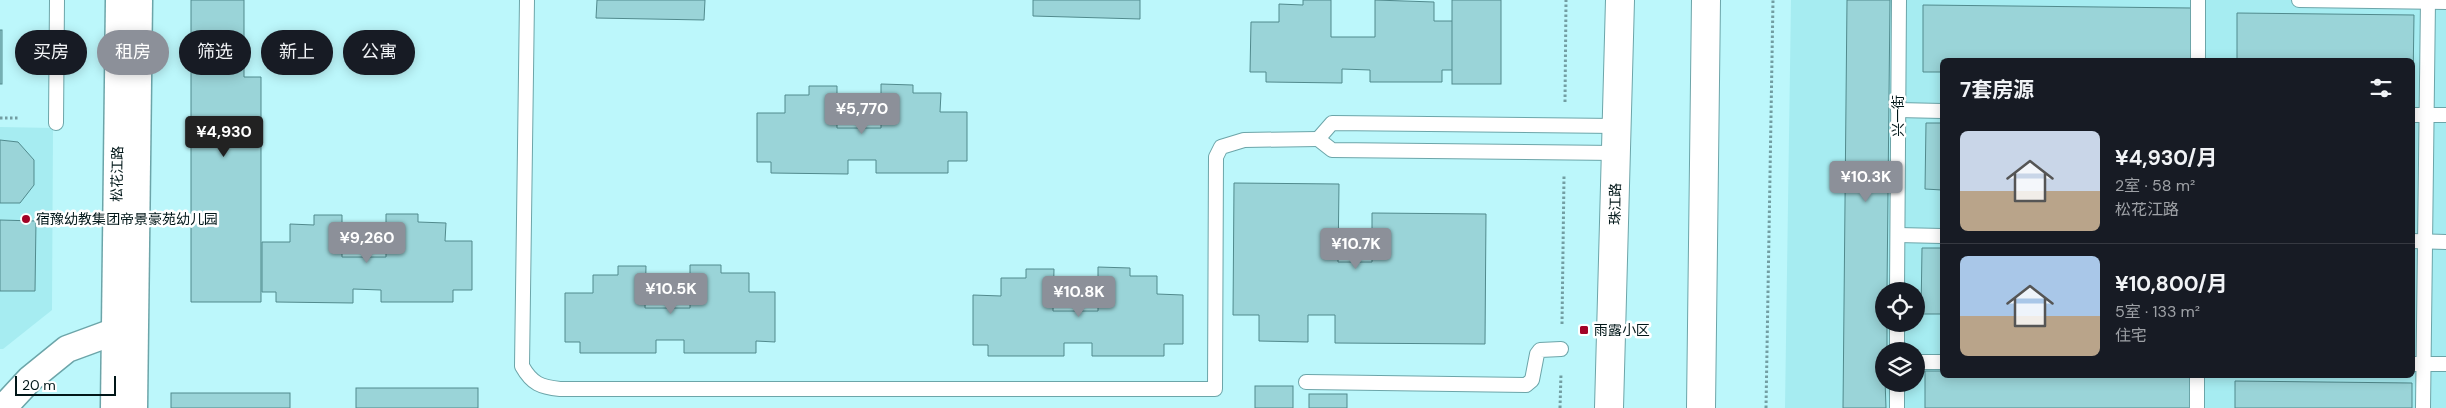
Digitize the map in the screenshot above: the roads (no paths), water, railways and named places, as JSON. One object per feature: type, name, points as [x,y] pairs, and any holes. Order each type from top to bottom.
[{"type":"street","name":"松花江路","points":[[114,408],[119,0]]},
{"type":"street","name":"松花江路","points":[[134,408],[139,0]]},
{"type":"street","name":"珠江路","points":[[1609,408],[1620,0]]},
{"type":"street","points":[[1701,408],[1706,0]]},
{"type":"street","points":[[3,408],[30,379],[67,349],[116,331]]},
{"type":"lane","points":[[56,123],[58,0]]},
{"type":"lane","points":[[527,0],[522,366],[529,379],[542,387],[560,389],[1215,389],[1216,157],[1221,147],[1232,142],[1244,140],[1318,139],[1332,150],[1616,154]]},
{"type":"lane","name":"兴一街","points":[[1897,282],[1898,0]]},
{"type":"lane","points":[[2198,0],[2198,58]]},
{"type":"lane","points":[[2299,0],[2446,2]]},
{"type":"lane","points":[[2424,408],[2418,364],[2419,242],[2427,115],[2428,1]]},
{"type":"lane","points":[[1898,110],[1940,111]]},
{"type":"lane","points":[[2415,115],[2446,116]]},
{"type":"lane","points":[[1318,139],[1332,123],[1616,126]]},
{"type":"lane","points":[[1898,235],[1940,236]]},
{"type":"lane","points":[[2419,242],[2446,242]]},
{"type":"lane","points":[[1306,382],[1526,385],[1532,380],[1537,354],[1540,350],[1561,349]]},
{"type":"lane","points":[[1925,362],[1940,362]]},
{"type":"lane","points":[[2418,364],[2446,364]]},
{"type":"lane","points":[[2197,378],[2197,408]]},
{"type":"lane","points":[[1897,392],[1897,408]]},
{"type":"place","name":"宿豫幼教集团帝景豪苑幼儿园","points":[[26,219]]},
{"type":"place","name":"雨露小区","points":[[1584,330]]}]
